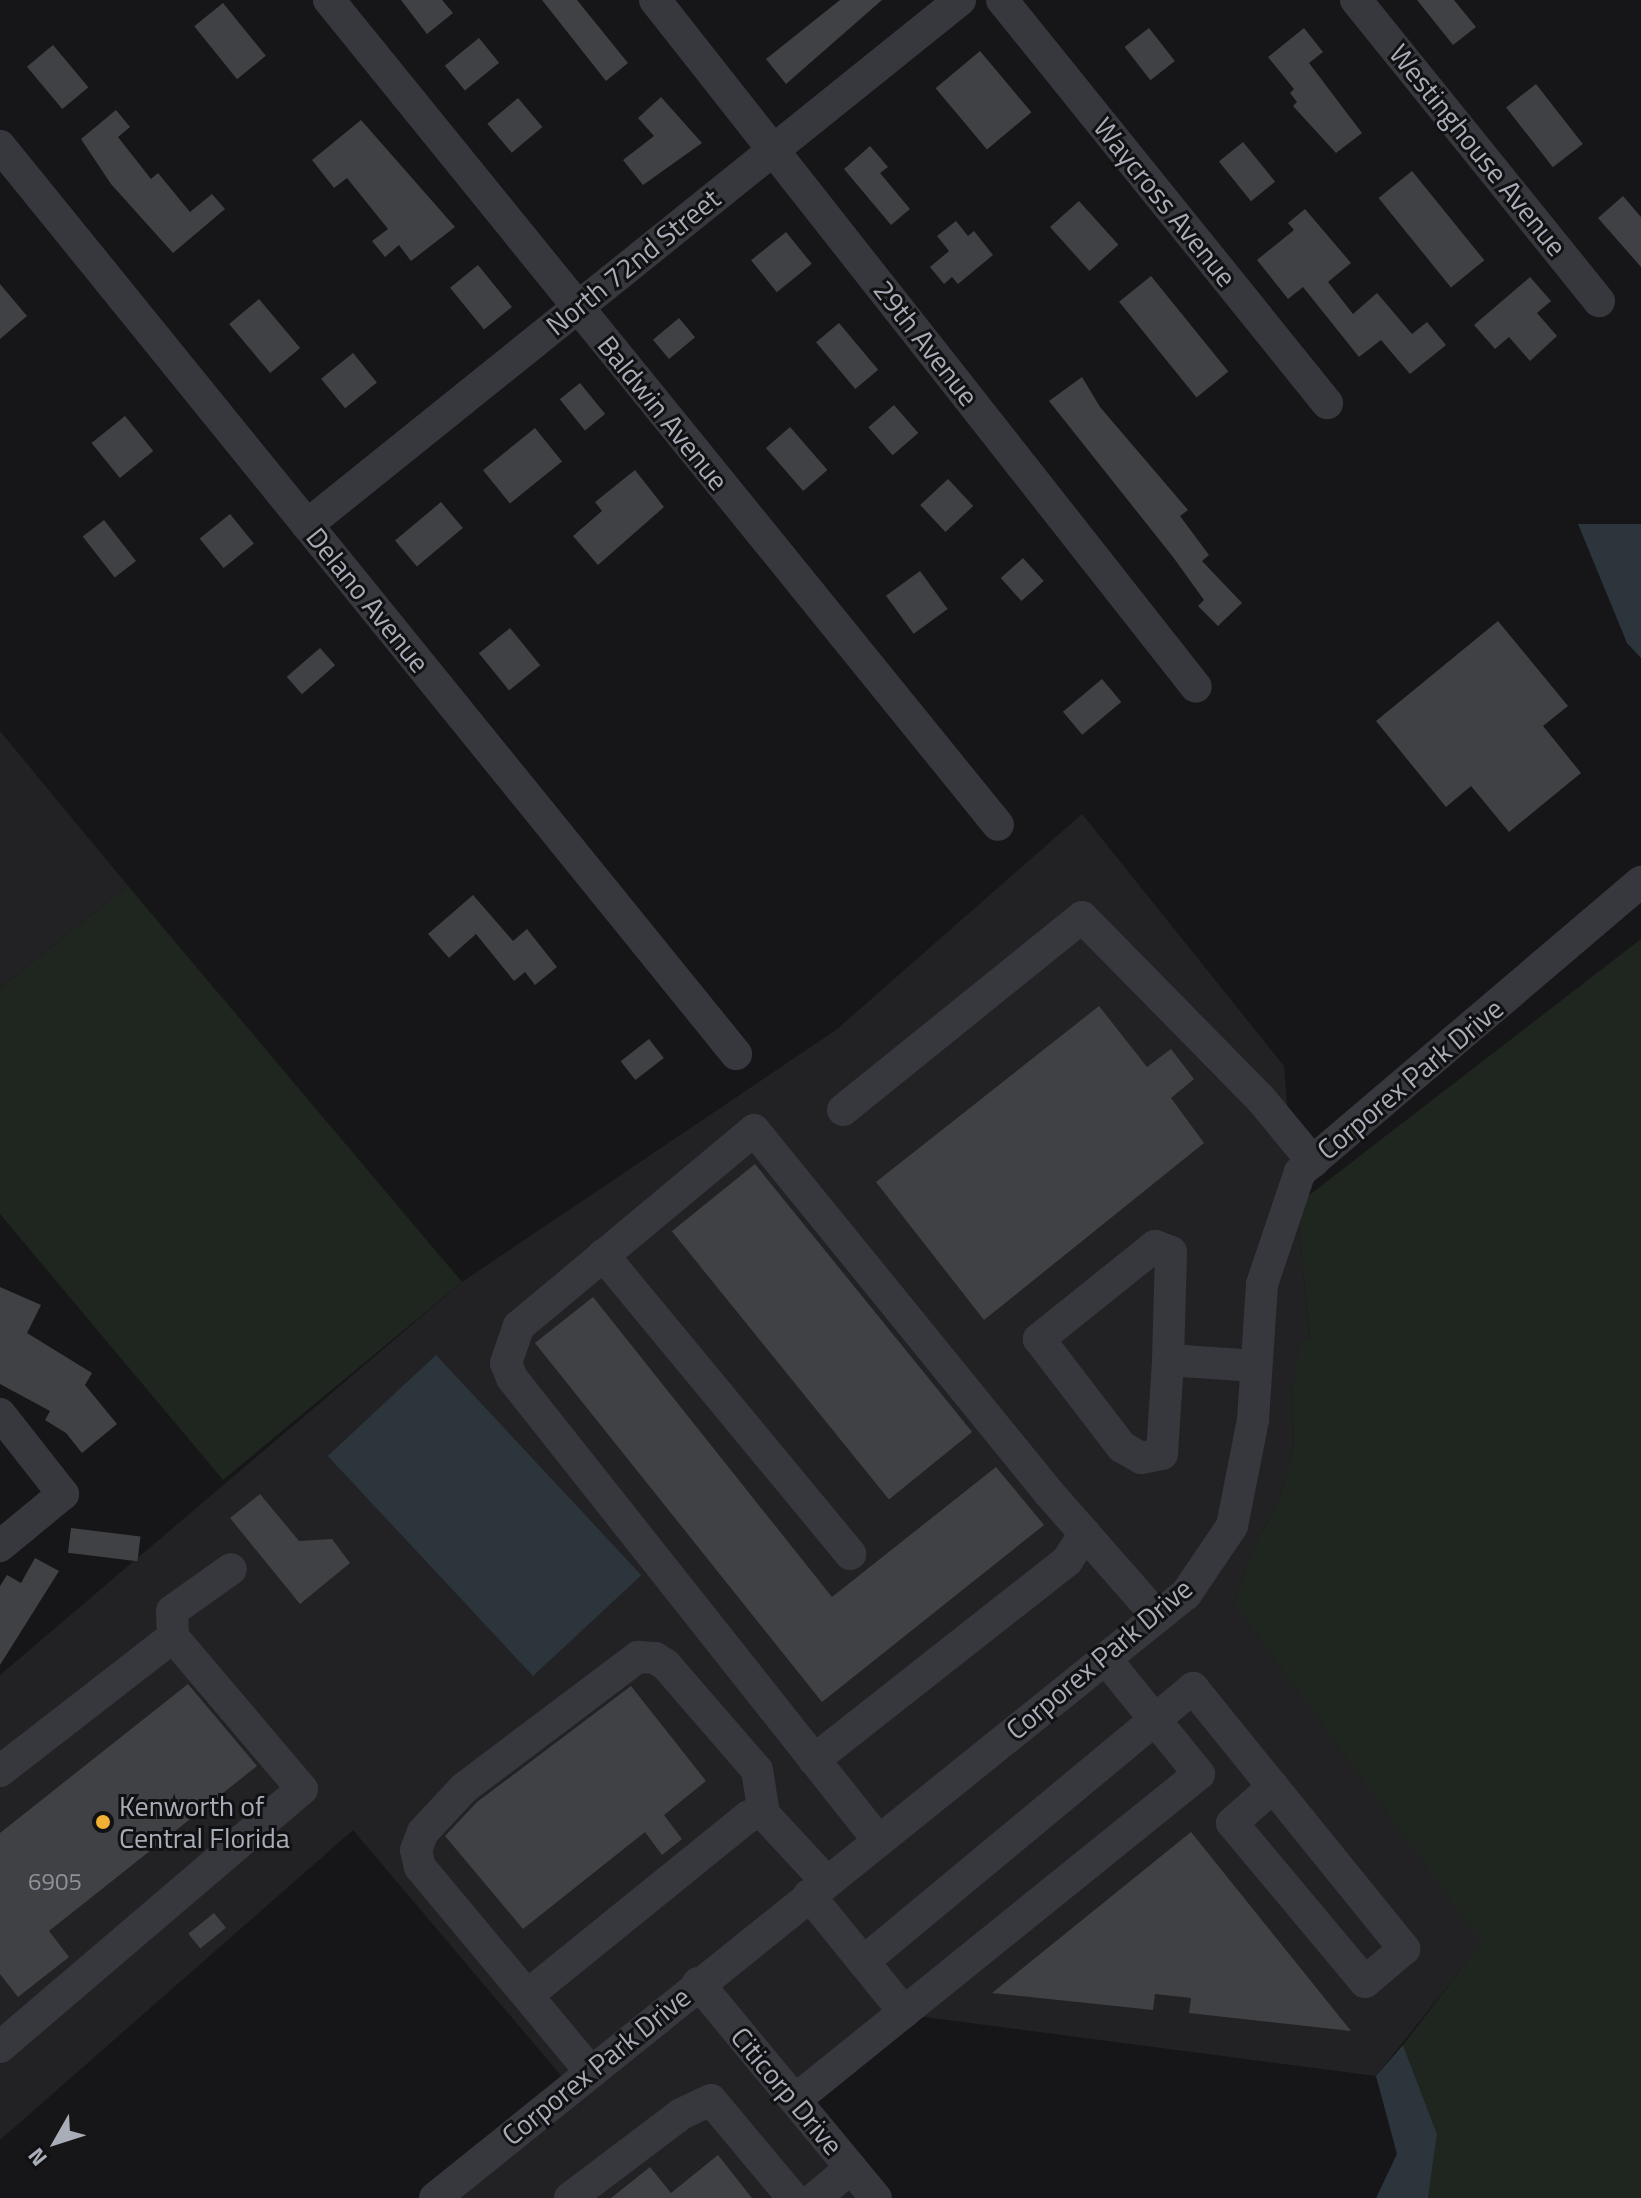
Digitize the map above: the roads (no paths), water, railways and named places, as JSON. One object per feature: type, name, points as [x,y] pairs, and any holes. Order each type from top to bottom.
[{"type":"street","name":"Baldwin Avenue","points":[[329,0],[998,825]]},
{"type":"street","name":"29th Avenue","points":[[655,0],[1196,687]]},
{"type":"street","name":"North 72nd Street","points":[[307,525],[960,0]]},
{"type":"street","name":"Waycross Avenue","points":[[1002,0],[1327,403]]},
{"type":"street","name":"Westinghouse Avenue","points":[[1356,0],[1599,301]]},
{"type":"street","name":"Delano Avenue","points":[[0,146],[736,1054]]},
{"type":"street","name":"Corporex Park Drive","points":[[435,2198],[698,1983],[1186,1594],[1232,1526],[1253,1420],[1262,1284],[1300,1172],[1641,882]]},
{"type":"street","points":[[843,1110],[1082,917],[1260,1098],[1313,1162]]},
{"type":"street","points":[[878,1840],[512,1378],[506,1363],[519,1326],[754,1130],[1085,1533],[1157,1616]]},
{"type":"street","points":[[1155,1246],[1171,1252],[1168,1360],[1162,1454],[1141,1458],[1122,1447],[1039,1339],[1155,1246]]},
{"type":"street","points":[[603,1255],[850,1554]]},
{"type":"street","points":[[1168,1360],[1256,1366]]},
{"type":"street","points":[[0,1414],[63,1494],[0,1546]]},
{"type":"street","points":[[814,1760],[1067,1561],[1085,1533]]},
{"type":"street","points":[[0,2047],[302,1789],[173,1637],[172,1611],[231,1569]]},
{"type":"street","points":[[0,1771],[173,1637]]},
{"type":"street","points":[[590,2071],[529,1994],[420,1867],[416,1850],[432,1819],[464,1788],[626,1662],[655,1658],[757,1770],[764,1814],[817,1888],[863,1962],[904,2012]]},
{"type":"street","points":[[795,2100],[1199,1774],[1105,1658]]},
{"type":"street","points":[[863,1962],[1193,1688],[1404,1949],[1365,1982],[1232,1823],[1273,1787]]},
{"type":"street","points":[[529,1994],[735,1824],[764,1814]]},
{"type":"street","name":"Citicorp Drive","points":[[698,1983],[876,2198]]},
{"type":"street","points":[[570,2198],[681,2114],[711,2100],[793,2198]]},
{"type":"street","points":[[815,2198],[851,2168]]},
{"type":"place","name":"Kenworth of Central Florida","points":[[103,1822]]}]
